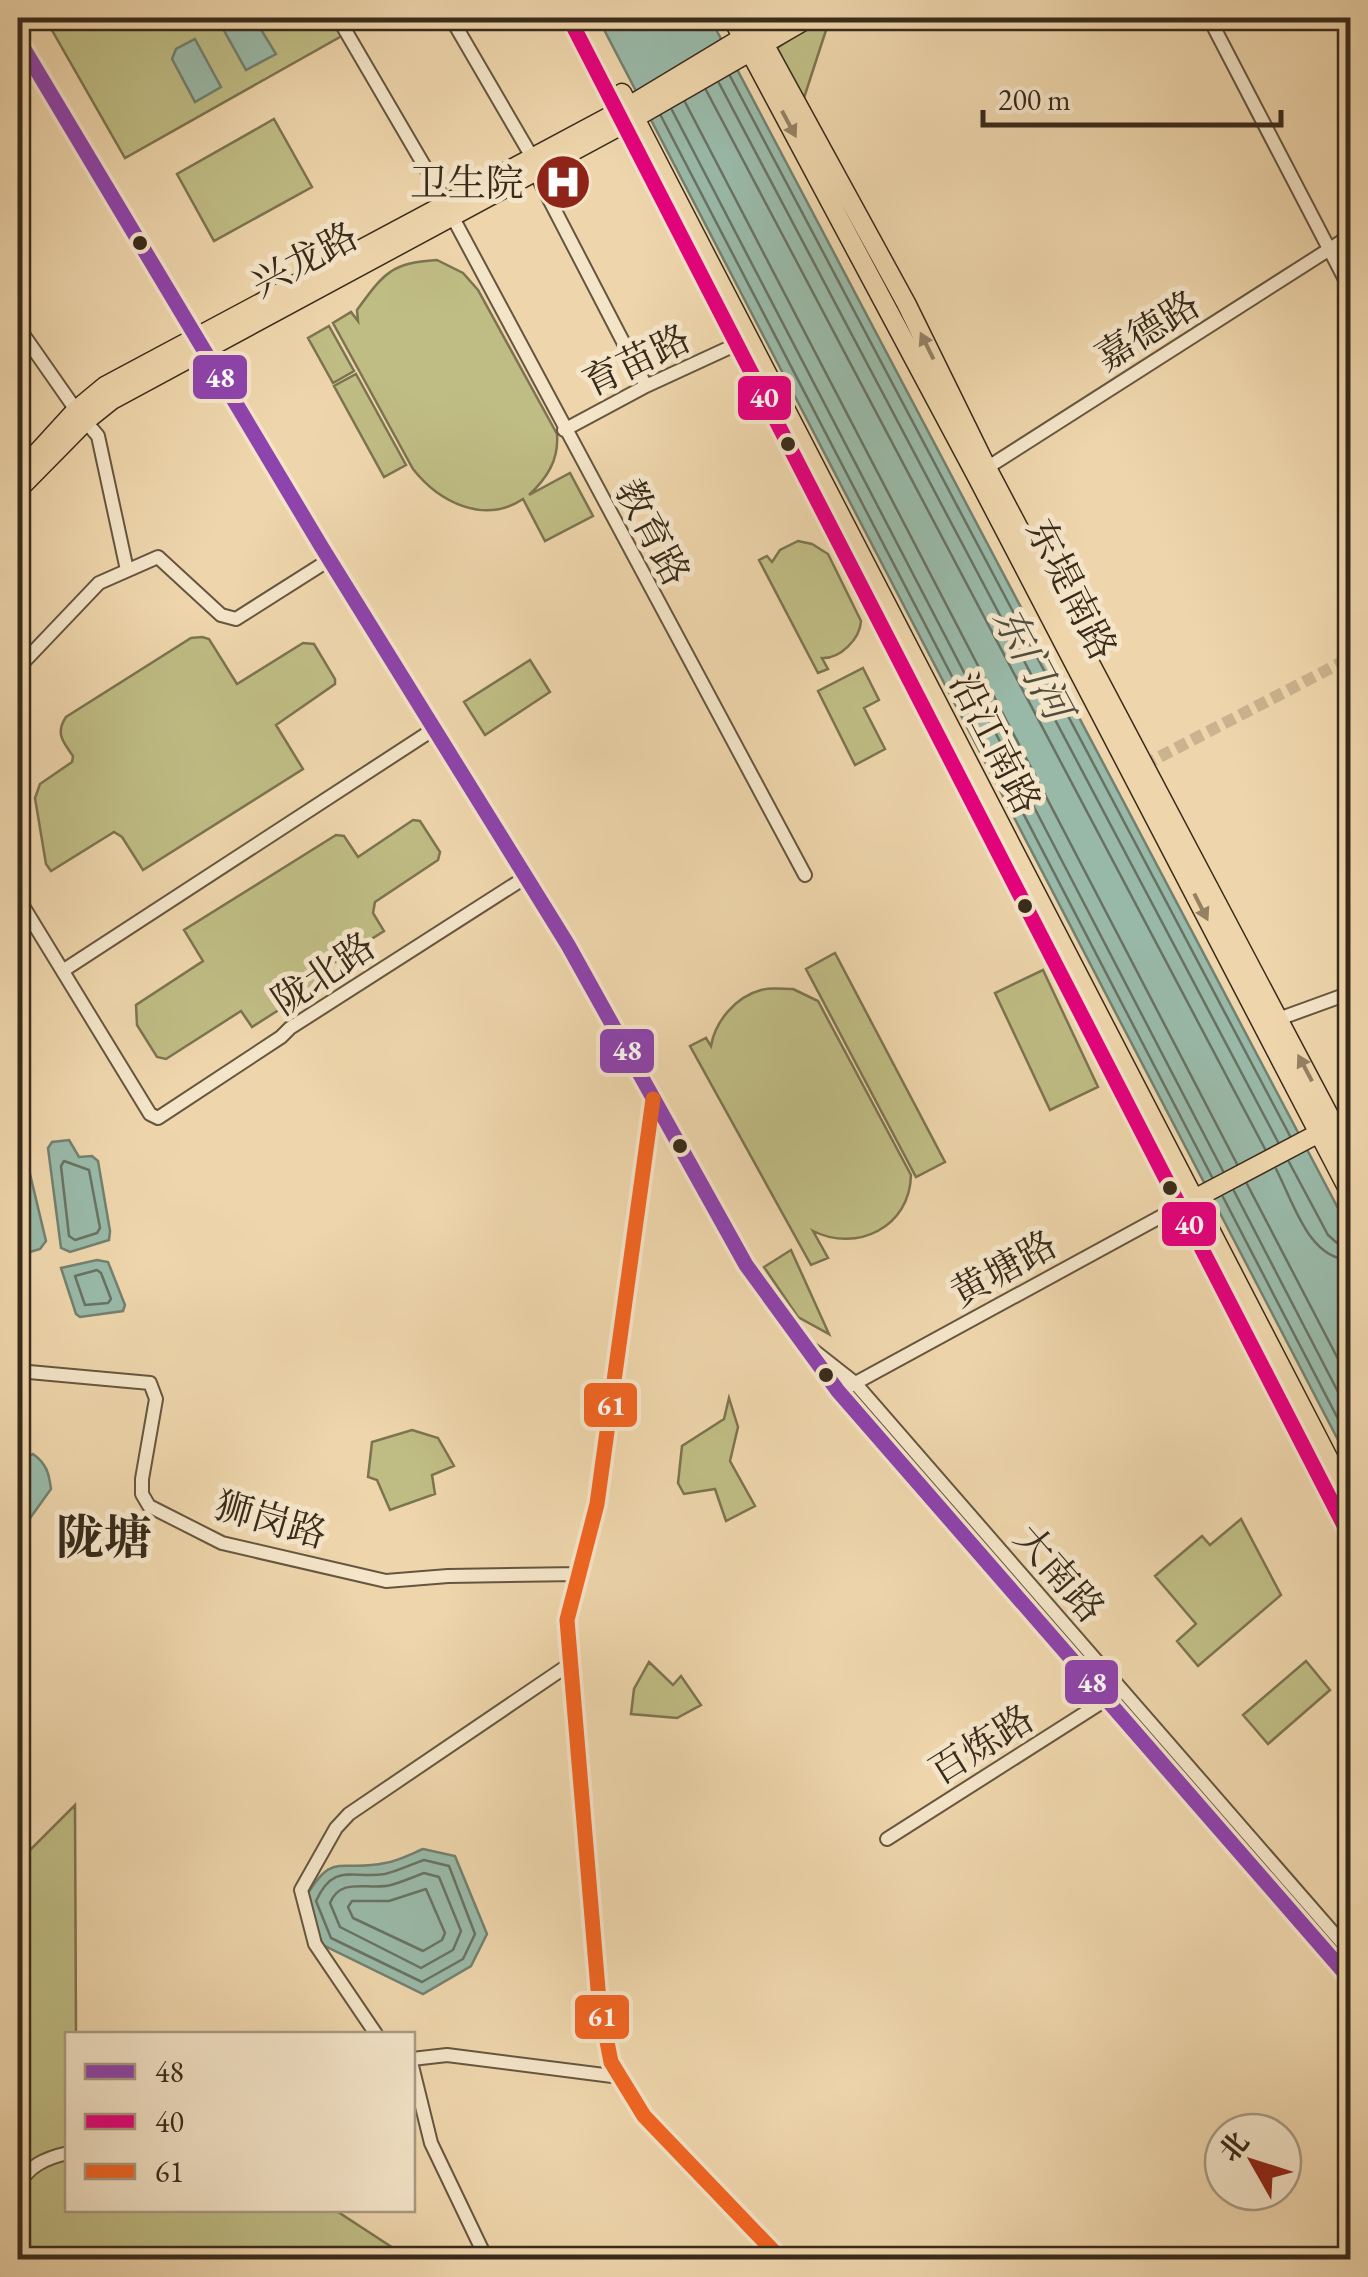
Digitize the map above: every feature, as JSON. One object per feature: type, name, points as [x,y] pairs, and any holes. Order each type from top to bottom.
[{"type":"main road","name":"沿江南路","points":[[569,18],[631,112],[735,346],[1187,1202],[1350,1500]]},
{"type":"main road","name":"沿江南路","points":[[581,18],[1187,1202],[1350,1537]]},
{"type":"main road","name":"东堤南路","points":[[732,18],[753,36],[1270,1022],[1350,1154]]},
{"type":"main road","points":[[753,36],[775,18]]},
{"type":"main road","points":[[753,36],[809,18]]},
{"type":"main road","name":"兴龙路","points":[[18,474],[81,415],[112,400],[200,343],[631,112],[753,36]]},
{"type":"main road","name":"兴龙路","points":[[18,490],[81,415]]},
{"type":"main road","name":"东堤南路","points":[[1335,1127],[1350,1193]]},
{"type":"main road","points":[[1187,1202],[1335,1127]]},
{"type":"street","name":"教育路","points":[[338,18],[449,210],[806,875]]},
{"type":"street","points":[[452,18],[534,164],[646,386]]},
{"type":"street","points":[[1210,18],[1350,289]]},
{"type":"street","name":"大南路","points":[[18,39],[329,560],[604,1005],[736,1249],[794,1335],[838,1391],[1350,1979]]},
{"type":"street","name":"嘉德路","points":[[981,471],[1350,236]]},
{"type":"street","points":[[18,326],[98,436],[127,570]]},
{"type":"street","name":"育苗路","points":[[564,430],[646,386],[735,346]]},
{"type":"street","points":[[18,668],[99,583],[158,558],[165,560],[221,615],[236,619],[329,560]]},
{"type":"street","points":[[18,898],[64,970],[434,729]]},
{"type":"street","name":"陇北路","points":[[64,970],[158,1118],[526,877]]},
{"type":"street","points":[[1270,1022],[1350,993]]},
{"type":"street","points":[[653,1100],[597,1504],[567,1620],[599,2001],[611,2062],[644,2116],[782,2260]]},
{"type":"street","name":"黄塘路","points":[[838,1391],[1187,1202]]},
{"type":"street","name":"大南路","points":[[794,1335],[855,1383],[1350,1952]]},
{"type":"street","name":"狮岗路","points":[[18,1371],[150,1383],[156,1399],[142,1494],[149,1506],[222,1543],[386,1582],[579,1574]]},
{"type":"street","points":[[375,2032],[315,1944],[302,1890],[336,1828],[349,1814],[570,1664]]},
{"type":"street","name":"百炼路","points":[[886,1839],[1107,1699]]},
{"type":"street","points":[[415,2062],[447,2055],[620,2078]]},
{"type":"street","points":[[415,2075],[431,2142],[488,2260]]},
{"type":"street","points":[[18,2187],[36,2164],[65,2154]]},
{"type":"shaded area","points":[[45,18],[338,18],[347,33],[125,158]]},
{"type":"shaded area","points":[[822,18],[830,18],[803,101],[777,48]]},
{"type":"shaded area","points":[[274,119],[312,187],[214,241],[177,174]]},
{"type":"shaded area","points":[[437,260],[463,273],[478,290],[557,434],[550,468],[529,495],[570,473],[593,516],[545,541],[523,499],[508,507],[478,510],[449,500],[424,481],[413,469],[333,323],[351,312],[358,321],[357,310],[390,272],[409,264]]},
{"type":"shaded area","points":[[329,326],[354,371],[333,383],[308,338]]},
{"type":"shaded area","points":[[356,374],[406,465],[384,477],[334,386]]},
{"type":"shaded area","points":[[798,541],[828,554],[861,621],[853,641],[836,655],[822,658],[828,669],[818,673],[759,560],[767,556],[772,562],[780,550]]},
{"type":"shaded area","points":[[191,638],[209,639],[237,684],[303,643],[314,644],[335,684],[276,725],[303,769],[143,870],[122,837],[114,832],[51,871],[46,864],[35,798],[40,784],[72,762],[73,756],[61,733],[66,717]]},
{"type":"shaded area","points":[[530,660],[550,692],[485,735],[464,702]]},
{"type":"shaded area","points":[[863,668],[879,700],[864,708],[885,749],[855,765],[818,691]]},
{"type":"shaded area","points":[[413,820],[420,821],[440,852],[438,860],[375,902],[373,913],[384,931],[324,969],[329,978],[252,1027],[241,1011],[166,1059],[157,1057],[137,1025],[136,1005],[203,961],[184,930],[336,835],[344,836],[358,857]]},
{"type":"shaded area","points":[[835,953],[945,1162],[916,1177],[806,969]]},
{"type":"shaded area","points":[[1043,970],[1098,1087],[1050,1110],[995,993]]},
{"type":"shaded area","points":[[793,989],[818,1001],[911,1175],[901,1209],[878,1231],[847,1239],[813,1231],[828,1258],[811,1265],[690,1046],[706,1038],[711,1046],[728,1012],[752,993]]},
{"type":"shaded area","points":[[791,1250],[829,1334],[798,1317],[764,1267]]},
{"type":"shaded area","points":[[729,1398],[738,1427],[730,1461],[755,1506],[726,1521],[715,1489],[684,1494],[678,1483],[682,1446],[724,1419]]},
{"type":"shaded area","points":[[412,1430],[438,1438],[454,1466],[432,1475],[435,1494],[390,1510],[377,1480],[368,1477],[372,1442]]},
{"type":"shaded area","points":[[1241,1519],[1281,1595],[1198,1666],[1177,1641],[1196,1624],[1155,1576],[1202,1536],[1210,1545]]},
{"type":"shaded area","points":[[1306,1661],[1330,1690],[1268,1744],[1243,1715]]},
{"type":"shaded area","points":[[649,1662],[673,1685],[681,1676],[701,1705],[677,1718],[631,1714],[634,1689]]},
{"type":"shaded area","points":[[75,1805],[76,2032],[65,2032],[65,2212],[338,2212],[410,2259],[18,2260],[18,1862]]},
{"type":"water","points":[[217,18],[254,18],[276,54],[246,70]]},
{"type":"water","name":"东门河","points":[[598,18],[710,18],[1350,1231],[1350,1463]]},
{"type":"water","points":[[195,39],[221,87],[195,102],[172,59],[176,49]]},
{"type":"water","points":[[69,1140],[79,1157],[92,1156],[98,1161],[110,1231],[109,1240],[70,1252],[61,1248],[48,1148],[52,1142]]},
{"type":"water","points":[[30,1174],[46,1241],[40,1249],[20,1255],[18,1178]]},
{"type":"water","points":[[97,1260],[108,1262],[125,1305],[123,1311],[80,1317],[61,1268]]},
{"type":"water","points":[[33,1454],[46,1470],[51,1489],[18,1535],[18,1461]]},
{"type":"water","points":[[423,1849],[455,1856],[487,1934],[471,1966],[423,1994],[323,1945],[304,1900],[330,1869],[390,1862]]},
{"type":"tunnel","points":[[1144,765],[1350,658]]},
{"type":"transit line","name":"40","points":[[569,18],[1350,1537]]},
{"type":"transit line","name":"48","points":[[18,39],[321,546],[568,945],[746,1265],[838,1391],[1350,1979]]},
{"type":"transit line","name":"61","points":[[653,1099],[597,1504],[567,1620],[599,2001],[611,2062],[644,2116],[782,2260]]},
{"type":"place","name":"卫生院","points":[[563,182]]},
{"type":"district","name":"陇塘","points":[[104,1537]]}]
